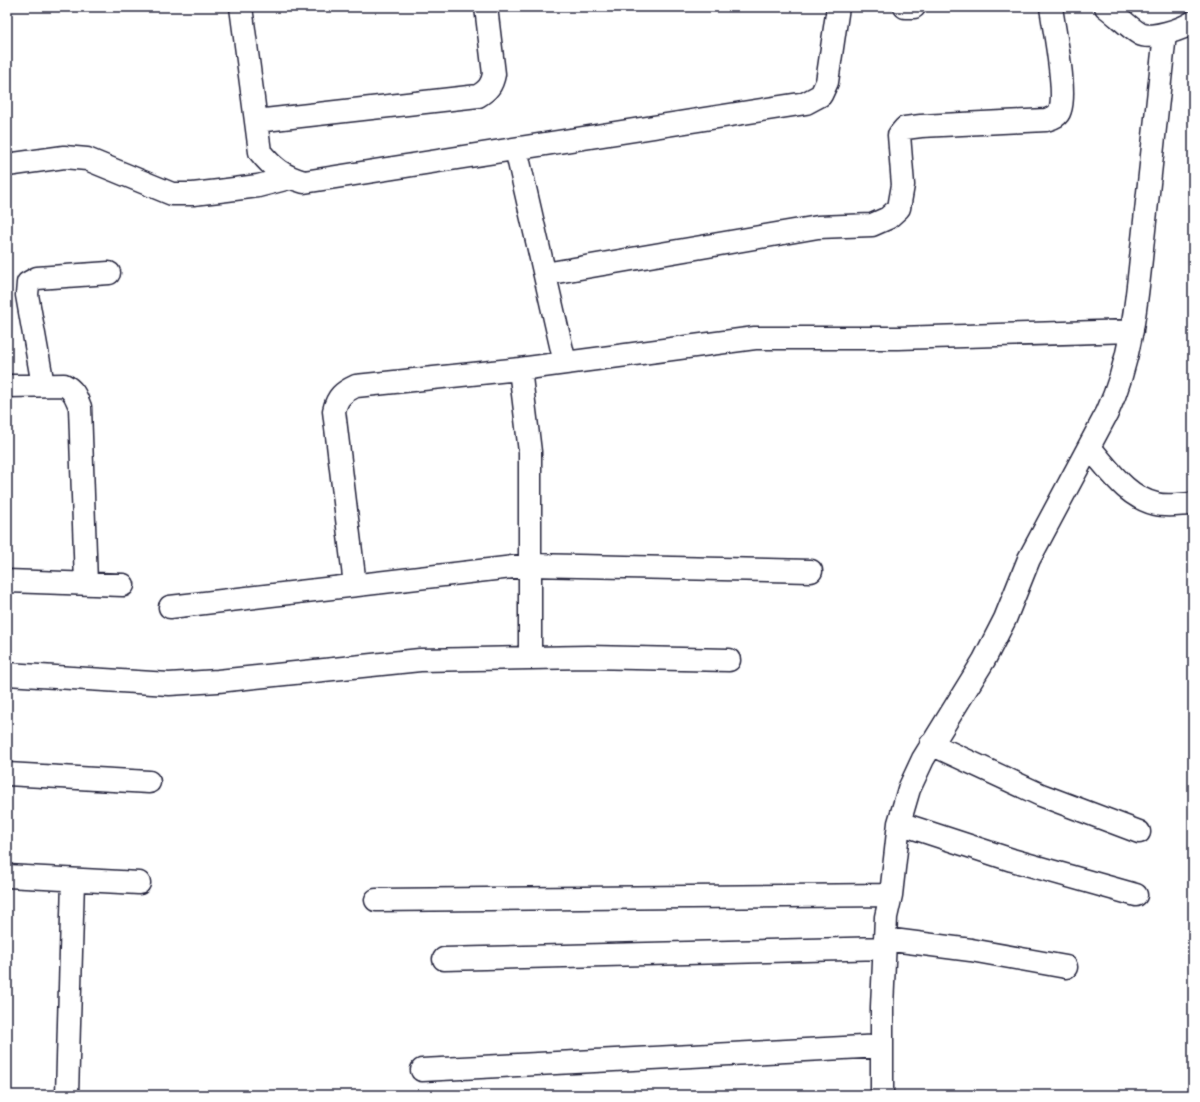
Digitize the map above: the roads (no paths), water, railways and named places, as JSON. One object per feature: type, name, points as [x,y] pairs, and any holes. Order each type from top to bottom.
[{"type":"street","points":[[241,7],[260,152],[271,165],[289,178],[304,182],[806,103],[821,95],[827,82],[838,7]]},
{"type":"street","points":[[256,121],[478,96],[486,92],[492,84],[494,74],[486,7]]},
{"type":"street","points":[[905,7],[914,7]]},
{"type":"street","points":[[545,274],[818,227],[872,225],[888,218],[899,208],[903,185],[900,135],[905,128],[1046,120],[1055,118],[1060,111],[1062,93],[1051,7]]},
{"type":"street","points":[[1106,7],[1141,35],[1165,34],[1185,28],[1193,22]]},
{"type":"street","points":[[882,1095],[886,917],[891,895],[899,824],[909,789],[923,759],[984,660],[1005,619],[1029,559],[1089,447],[1118,389],[1126,364],[1132,331],[1165,34]]},
{"type":"street","points":[[516,149],[565,363]]},
{"type":"street","points":[[7,165],[64,158],[87,159],[172,194],[193,194],[258,186],[289,178]]},
{"type":"street","points":[[43,385],[27,295],[28,283],[37,278],[109,273]]},
{"type":"street","points":[[355,585],[334,411],[337,400],[344,392],[356,386],[520,369],[755,338],[898,338],[1132,331]]},
{"type":"street","points":[[520,369],[530,452],[530,658]]},
{"type":"street","points":[[7,386],[64,385],[70,388],[75,394],[80,407],[86,583]]},
{"type":"street","points":[[1089,447],[1129,492],[1142,499],[1157,504],[1193,504]]},
{"type":"street","points":[[170,607],[530,565],[811,571]]},
{"type":"street","points":[[7,581],[123,585]]},
{"type":"street","points":[[7,674],[169,684],[218,681],[420,660],[530,658],[729,660]]},
{"type":"street","points":[[931,744],[1041,795],[1139,832]]},
{"type":"street","points":[[7,774],[149,782]]},
{"type":"street","points":[[899,824],[1012,860],[1136,895]]},
{"type":"street","points":[[7,876],[139,883]]},
{"type":"street","points":[[67,1095],[73,880]]},
{"type":"street","points":[[376,900],[891,895]]},
{"type":"street","points":[[444,959],[885,943],[970,950],[1066,967]]},
{"type":"street","points":[[422,1070],[882,1046]]}]
